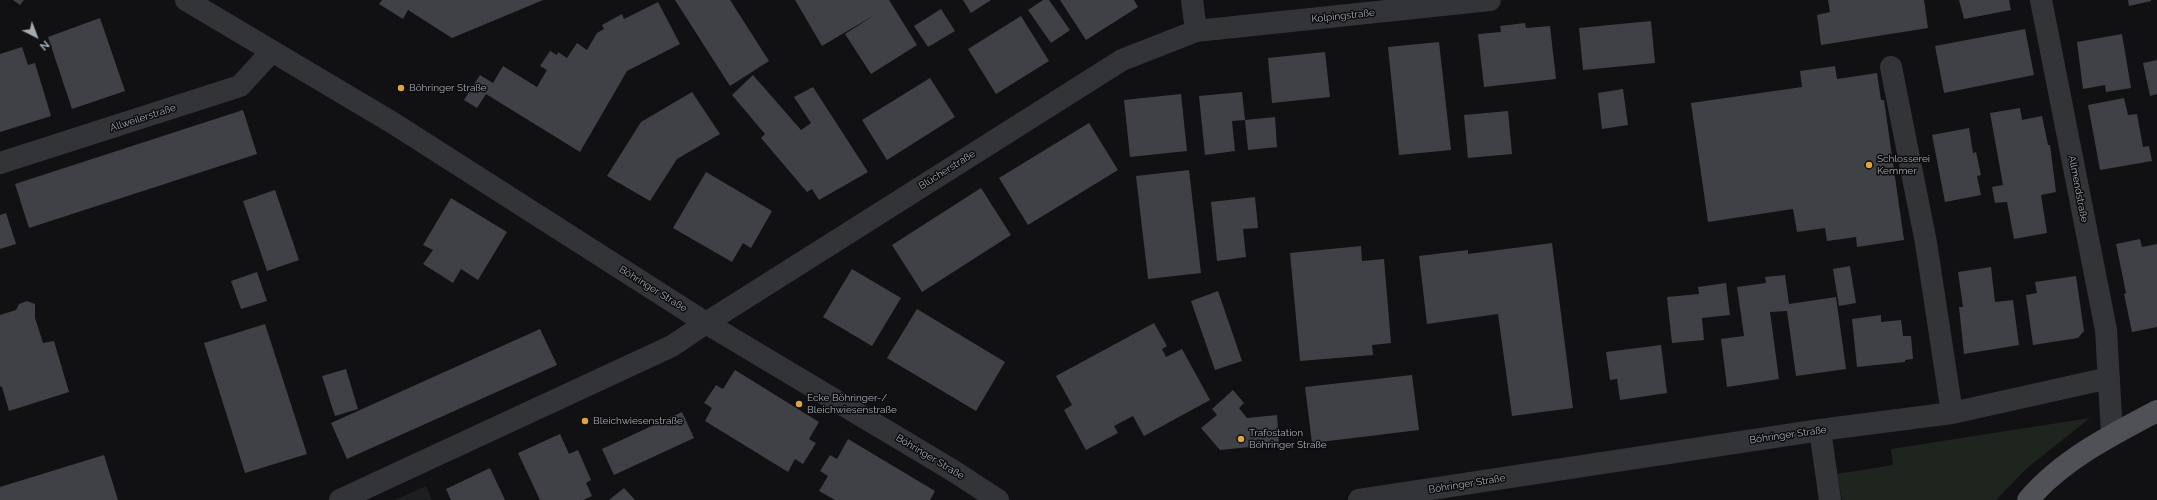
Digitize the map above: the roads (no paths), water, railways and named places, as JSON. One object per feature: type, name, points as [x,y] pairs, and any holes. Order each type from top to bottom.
[{"type":"main road","points":[[2028,500],[2038,489],[2069,463],[2112,434],[2157,412]]},
{"type":"street","name":"Böhringer Straße","points":[[186,0],[393,123],[706,323],[952,470],[998,500]]},
{"type":"street","points":[[1192,0],[1196,31]]},
{"type":"street","name":"Kolpingstraße","points":[[1196,31],[1490,0]]},
{"type":"street","name":"Allmendstraße","points":[[2041,0],[2106,330],[2109,378]]},
{"type":"street","name":"Blücherstraße","points":[[706,323],[1122,60],[1196,31]]},
{"type":"street","name":"Allweilerstraße","points":[[0,163],[240,86],[272,51]]},
{"type":"street","points":[[1891,67],[1926,243],[1952,413]]},
{"type":"street","points":[[340,500],[672,346],[706,323]]},
{"type":"street","name":"Böhringer Straße","points":[[1359,500],[1820,430],[1952,413],[2109,378]]},
{"type":"street","points":[[2109,378],[2112,434]]},
{"type":"street","points":[[1820,430],[1830,500]]},
{"type":"place","name":"Böhringer Straße","points":[[401,88]]},
{"type":"place","name":"Schlosserei Kemmer","points":[[1869,165]]},
{"type":"place","name":"Ecke Böhringer-/ Bleichwiesenstraße","points":[[799,404]]},
{"type":"place","name":"Bleichwiesenstraße","points":[[585,421]]},
{"type":"place","name":"Trafostation Böhringer Straße","points":[[1241,439]]}]
